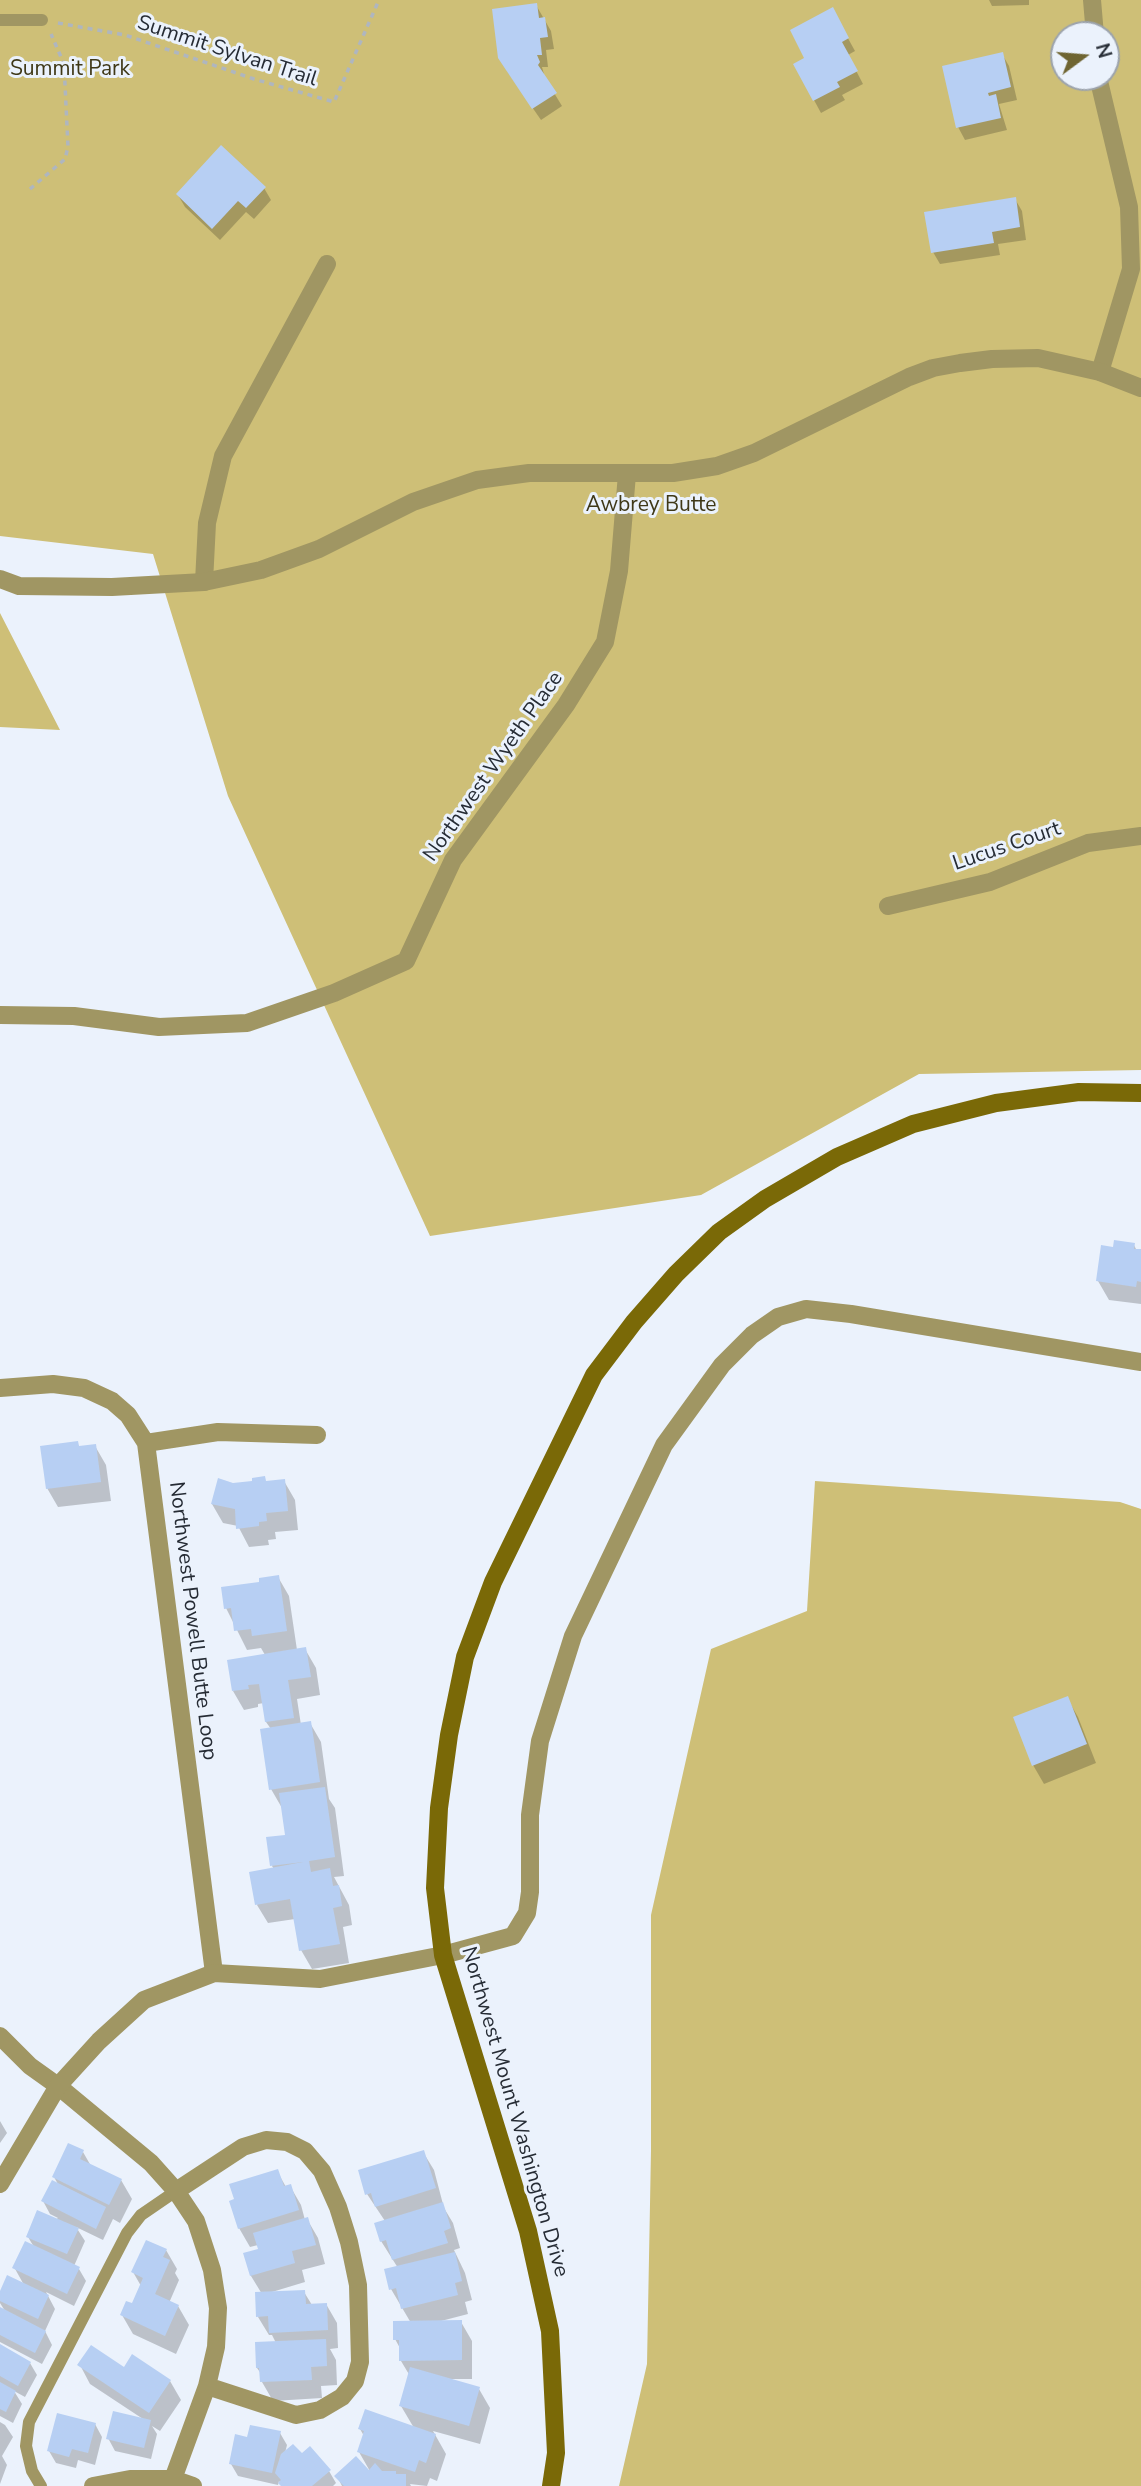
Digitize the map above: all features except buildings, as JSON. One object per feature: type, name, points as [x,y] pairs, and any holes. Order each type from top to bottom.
[{"type":"main road","name":"Northwest Mount Washington Drive","points":[[551,2486],[556,2453],[550,2331],[528,2231],[443,1955],[436,1888],[439,1808],[449,1735],[465,1657],[493,1582],[594,1375],[634,1322],[719,1232],[765,1199],[837,1157],[913,1124],[996,1102],[1079,1091],[1141,1093]]},
{"type":"street","points":[[1092,0],[1094,21]]},
{"type":"street","points":[[1100,372],[1131,269],[1129,207],[1101,91]]},
{"type":"street","points":[[204,582],[207,523],[223,456],[327,264]]},
{"type":"street","points":[[0,579],[19,586],[86,587],[204,582],[261,570],[319,548],[413,502],[477,480],[530,473],[673,473],[717,466],[754,453],[909,377],[933,368],[992,359],[1038,358],[1100,372],[1141,388]]},
{"type":"street","name":"Northwest Wyeth Place","points":[[0,1015],[74,1016],[159,1027],[247,1023],[334,992],[406,961],[453,860],[566,705],[605,642],[619,571],[627,474]]},
{"type":"street","name":"Lucus Court","points":[[888,906],[990,882],[1088,843],[1141,836]]},
{"type":"street","points":[[0,2184],[58,2085],[99,2041],[144,2000],[214,1973],[320,1979],[443,1955],[513,1936],[527,1913],[530,1892],[530,1815],[540,1741],[573,1636],[664,1445],[722,1365],[752,1335],[778,1317],[806,1309],[852,1314],[1141,1362]]},
{"type":"street","name":"Northwest Powell Butte Loop","points":[[0,1388],[52,1384],[85,1388],[112,1401],[128,1415],[146,1443],[214,1973]]},
{"type":"street","points":[[146,1443],[218,1432],[317,1435]]},
{"type":"street","points":[[0,2036],[30,2066],[58,2085],[151,2163],[176,2191],[195,2221],[212,2270],[218,2308],[216,2347],[207,2386],[173,2479]]},
{"type":"street","points":[[176,2191],[243,2147],[267,2140],[287,2142],[305,2151],[322,2171],[338,2207],[358,2285],[360,2362],[355,2381],[342,2397],[320,2410],[296,2415],[207,2386]]},
{"type":"street","points":[[93,2486],[130,2479],[173,2479],[192,2486]]},
{"type":"lane","points":[[0,20],[42,20]]},
{"type":"lane","points":[[41,2486],[32,2471],[26,2446],[29,2422],[127,2233],[141,2215],[176,2191]]},
{"type":"path","name":"Summit Sylvan Trail","points":[[42,20],[125,35],[254,79],[334,102],[379,0]]},
{"type":"path","points":[[30,189],[65,159],[68,147],[64,64],[53,37],[42,20]]},
{"type":"green space","name":"Awbrey Butte","points":[[0,0],[1141,0],[1141,1070],[919,1074],[701,1195],[430,1236],[228,796],[153,554],[0,536]]},
{"type":"green space","points":[[0,613],[60,730],[0,727]]},
{"type":"green space","points":[[815,1481],[1120,1502],[1141,1509],[1141,2486],[619,2486],[647,2364],[651,2151],[651,1915],[711,1649],[807,1611]]},
{"type":"park label","name":"Summit Park","points":[[70,70]]}]
